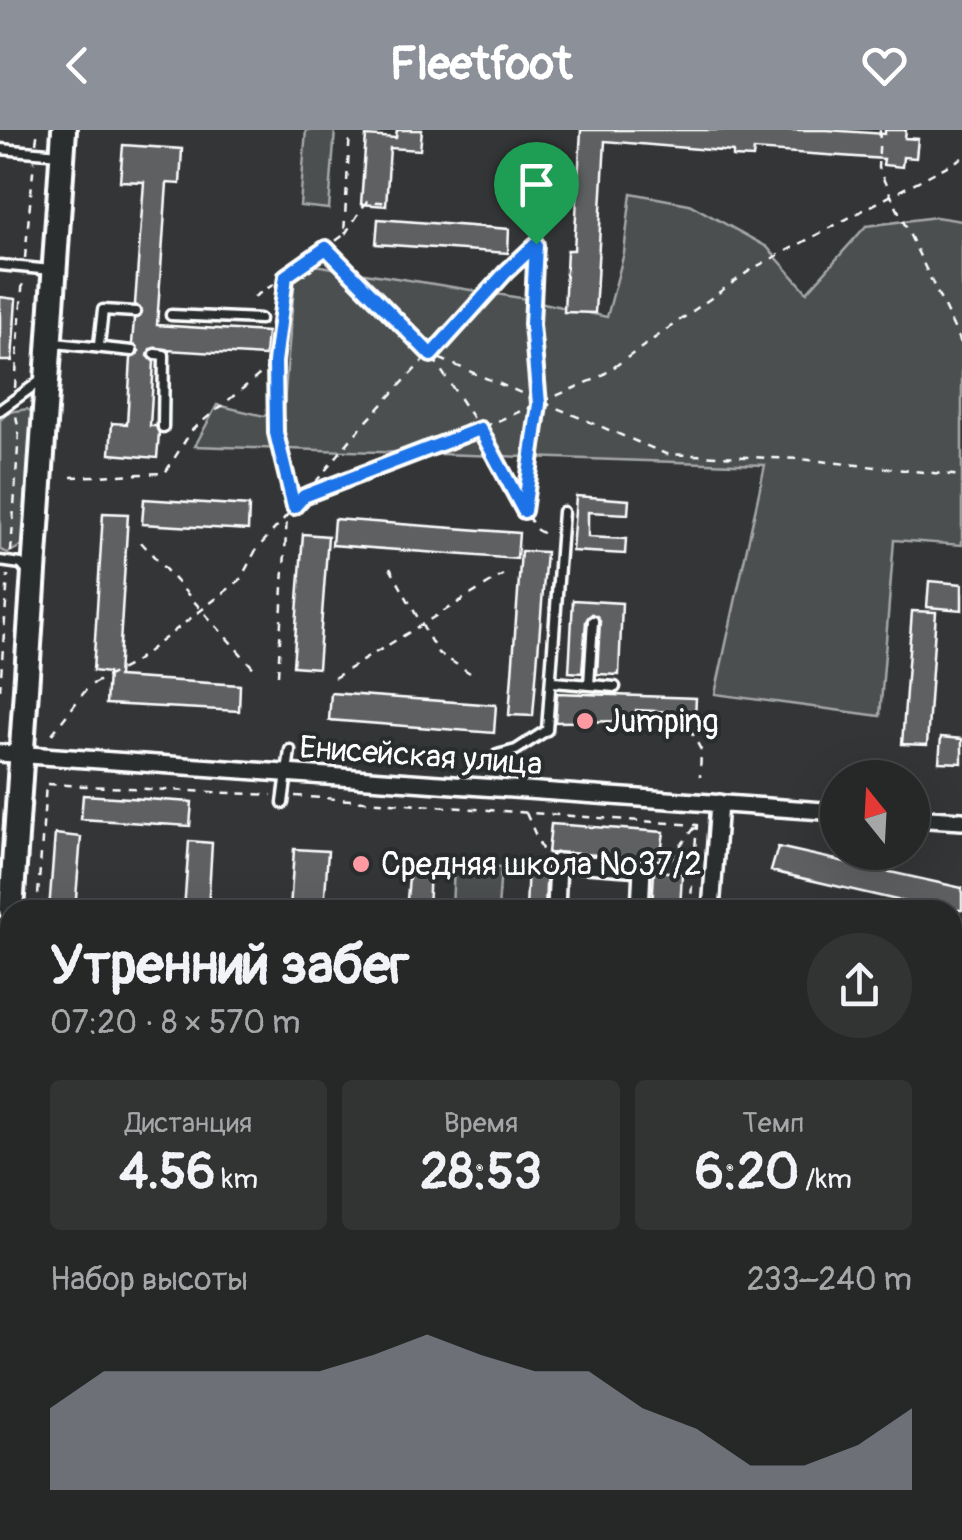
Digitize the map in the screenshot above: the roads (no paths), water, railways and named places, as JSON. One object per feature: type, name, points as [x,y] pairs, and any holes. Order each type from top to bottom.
[{"type":"street","points":[[12,900],[11,753],[34,578],[64,130]]},
{"type":"street","name":"Енисейская улица","points":[[11,753],[820,811]]},
{"type":"street","points":[[712,900],[720,803]]},
{"type":"street","points":[[930,819],[962,821]]},
{"type":"street","points":[[556,900],[558,862],[642,868],[640,900]]},
{"type":"lane","points":[[0,148],[62,154]]},
{"type":"lane","points":[[0,265],[55,270]]},
{"type":"lane","points":[[100,345],[103,310],[135,312]]},
{"type":"lane","points":[[171,315],[260,319]]},
{"type":"lane","points":[[0,410],[41,380],[50,351],[100,345],[132,351]]},
{"type":"lane","points":[[155,354],[164,355],[163,427]]},
{"type":"lane","points":[[497,755],[516,750],[547,730],[563,512]]},
{"type":"lane","points":[[3,559],[22,564],[34,578]]},
{"type":"lane","points":[[589,684],[592,621]]},
{"type":"lane","points":[[553,682],[614,687]]},
{"type":"lane","points":[[283,800],[290,750]]},
{"type":"place","name":"Jumping","points":[[585,721]]},
{"type":"place","name":"Средняя школа №37/2","points":[[361,864]]}]
